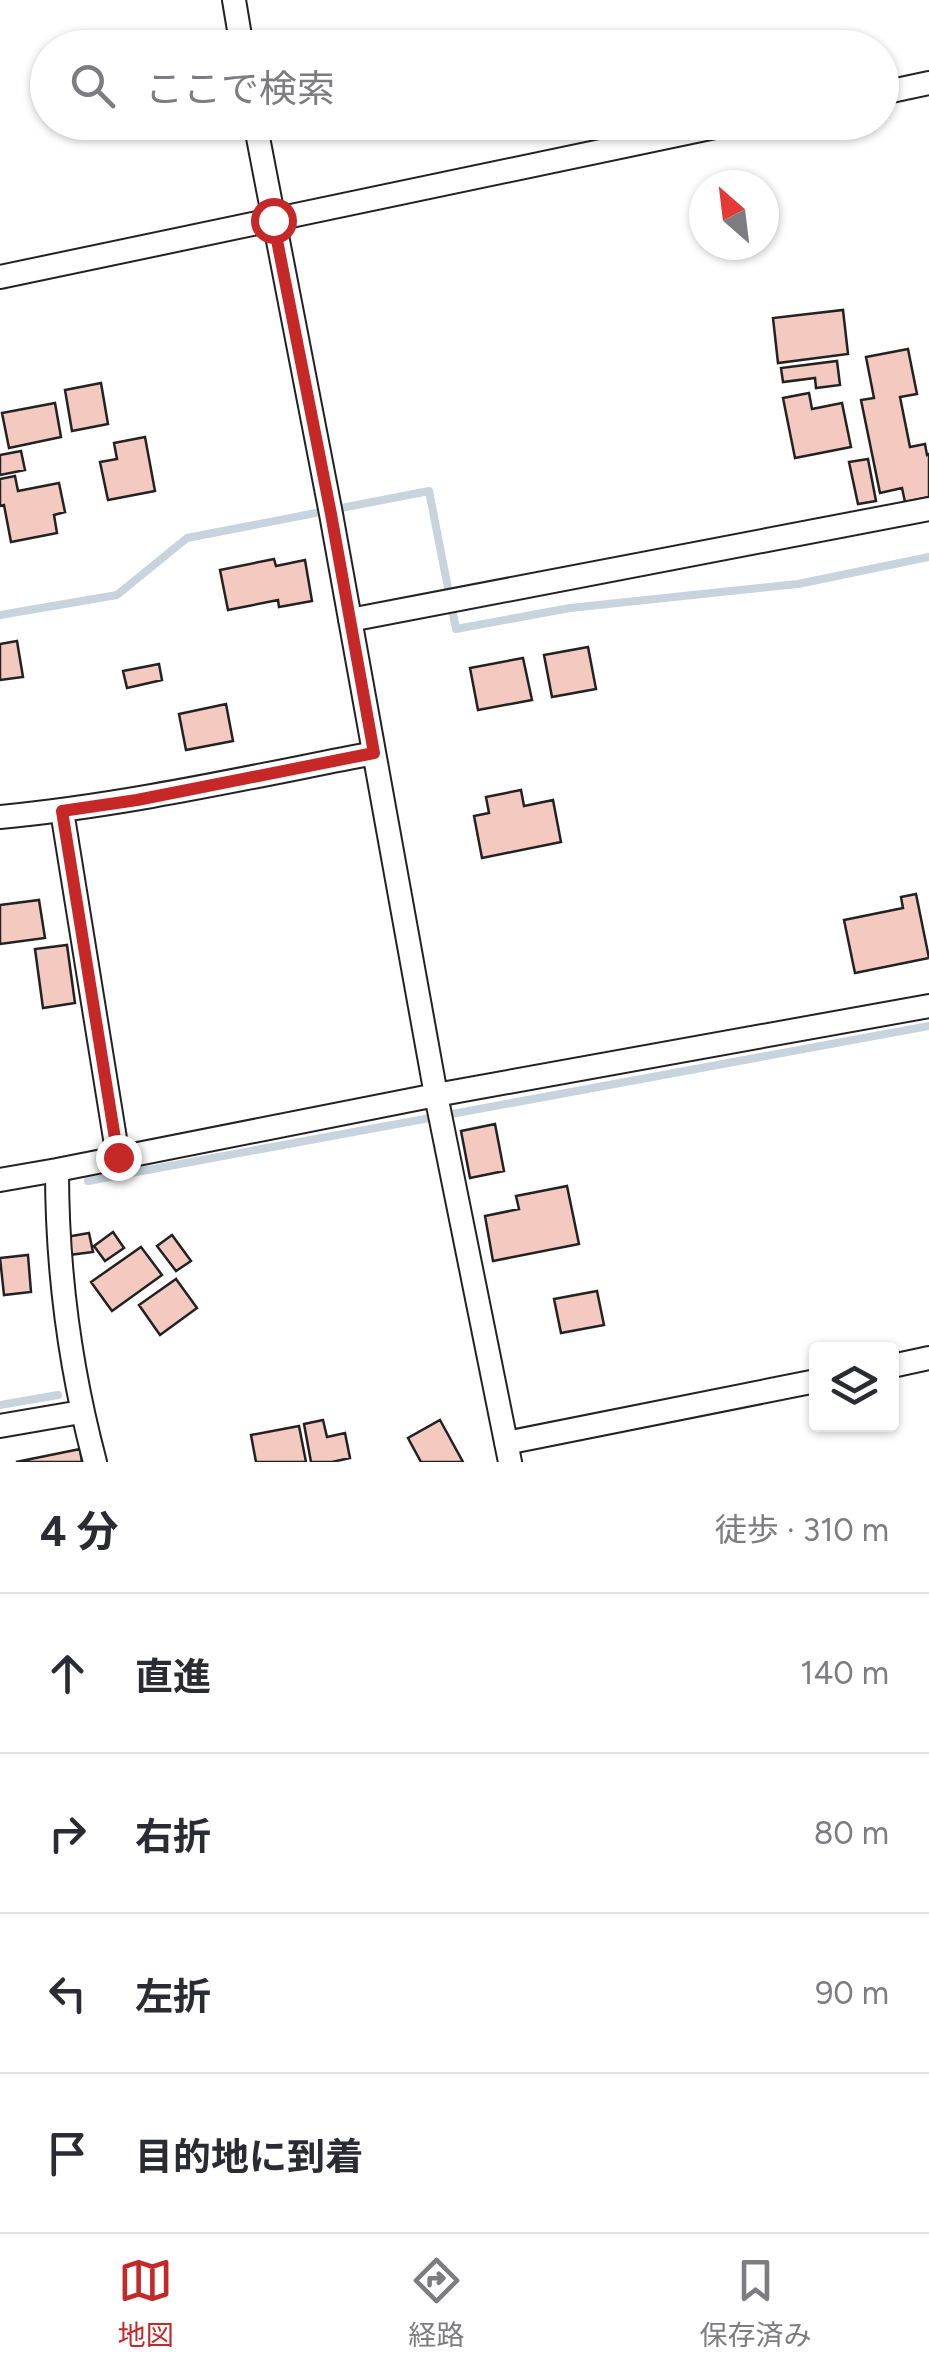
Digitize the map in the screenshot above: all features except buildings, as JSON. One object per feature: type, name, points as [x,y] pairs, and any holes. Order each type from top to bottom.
[{"type":"street","points":[[234,0],[239,30]]},
{"type":"street","points":[[899,89],[929,83]]},
{"type":"street","points":[[258,140],[439,1108],[508,1452],[809,1383]]},
{"type":"street","points":[[0,277],[653,140]]},
{"type":"street","points":[[350,620],[929,509]]},
{"type":"street","points":[[0,816],[137,800],[374,753]]},
{"type":"street","points":[[62,811],[118,1157]]},
{"type":"street","points":[[0,1180],[118,1157],[439,1108],[929,1006]]},
{"type":"street","points":[[57,1170],[62,1276],[82,1412],[95,1462]]},
{"type":"street","points":[[899,1364],[929,1358]]},
{"type":"street","points":[[0,1426],[82,1412]]},
{"type":"waterway","points":[[0,615],[117,595],[187,538],[429,491],[456,629],[570,608],[798,584],[929,557]]},
{"type":"waterway","points":[[88,1181],[929,1026]]},
{"type":"waterway","points":[[0,1405],[58,1395]]},
{"type":"route","points":[[118,1157],[62,811],[374,753],[273,220]]}]
